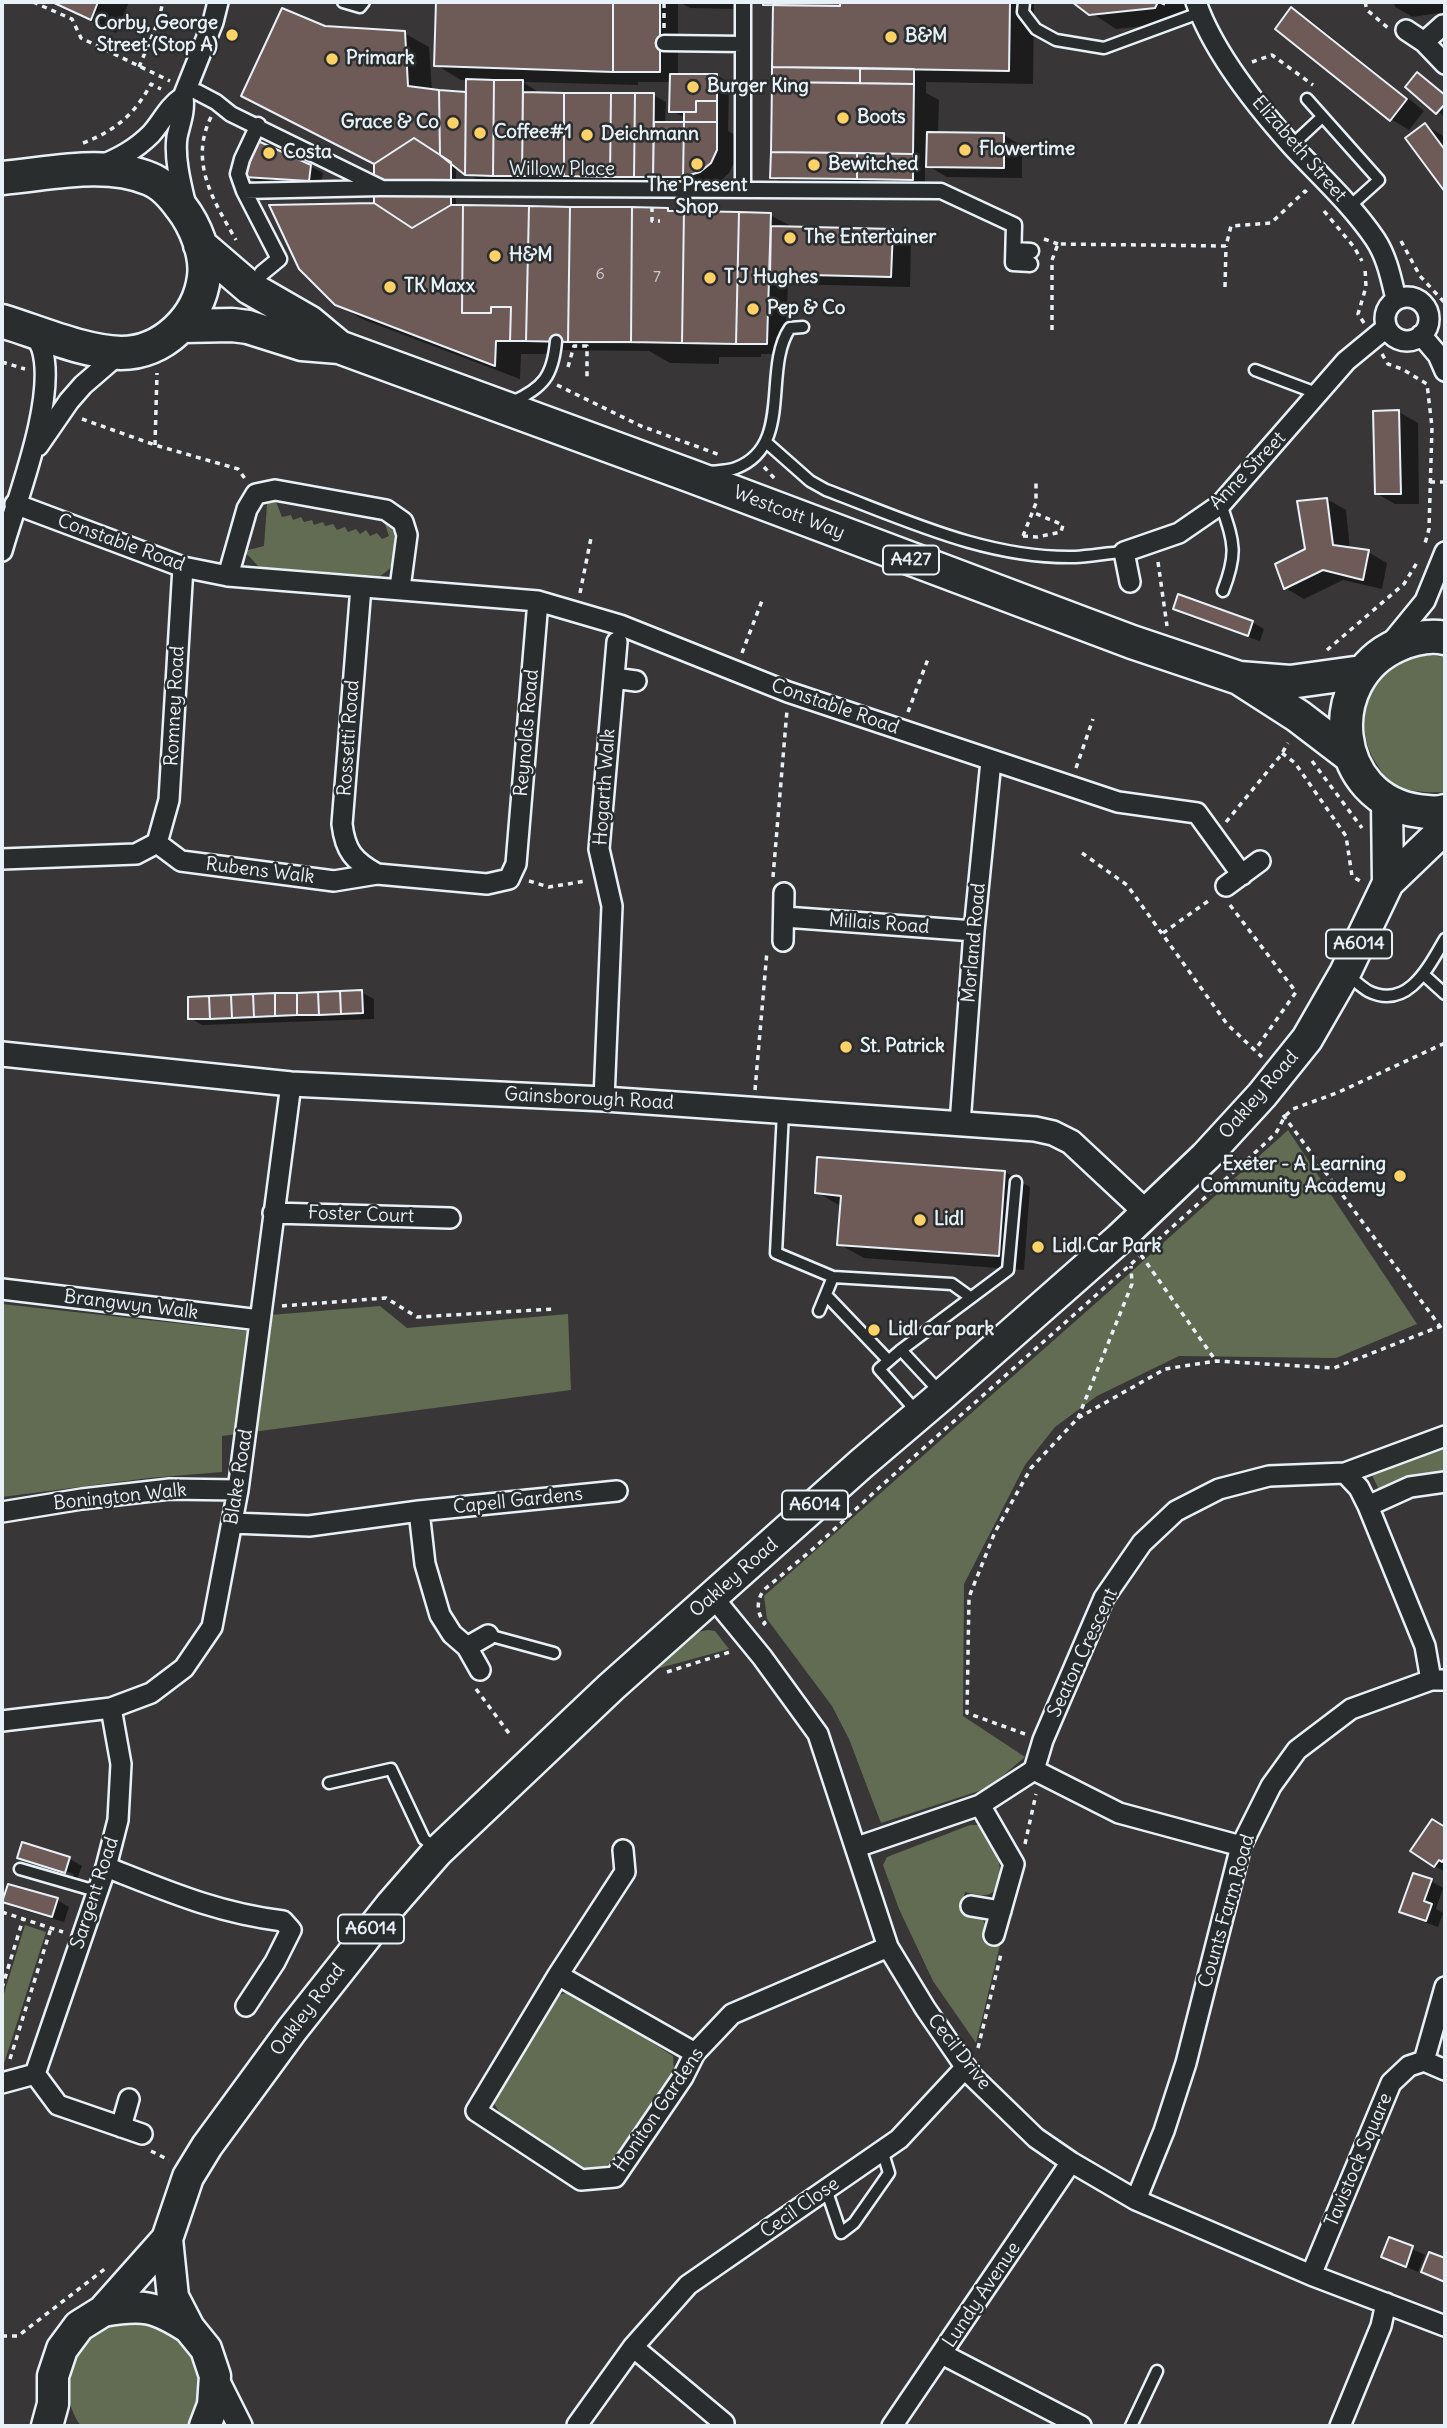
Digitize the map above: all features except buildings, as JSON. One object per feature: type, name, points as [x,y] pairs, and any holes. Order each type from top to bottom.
[{"type":"highway","name":"Westcott Way","points":[[2,178],[86,157],[153,180],[171,194],[194,231],[250,288],[309,322],[339,347]]},
{"type":"highway","points":[[2,321],[78,345],[120,353],[154,346],[183,326],[201,291],[204,274],[194,231]]},
{"type":"highway","name":"Westcott Way","points":[[183,326],[232,324],[302,345],[339,347],[691,475],[1120,637],[1239,678],[1298,716],[1349,755]]},
{"type":"highway","name":"Westcott Way","points":[[1239,678],[1290,682],[1373,662],[1411,639],[1445,638]]},
{"type":"highway","points":[[1373,662],[1352,689],[1346,713],[1345,734],[1349,755],[1365,782],[1387,802],[1406,809],[1437,813],[1445,811]]},
{"type":"main road","name":"A6014","points":[[1377,883],[1387,802]]},
{"type":"main road","name":"A6014","points":[[1377,883],[1445,828]]},
{"type":"main road","name":"Oakley Road","points":[[54,2419],[52,2375],[62,2348],[79,2326],[103,2311],[167,2239],[188,2177],[206,2146],[348,1958],[438,1851],[712,1596],[1147,1213],[1206,1156],[1262,1095],[1307,1039],[1345,973],[1377,883]]},
{"type":"main road","name":"Oakley Road","points":[[167,2239],[173,2297],[189,2328],[206,2349],[215,2376],[214,2405],[205,2426]]},
{"type":"main road","name":"Oakley Road","points":[[103,2311],[133,2306],[153,2309],[163,2311],[189,2328]]},
{"type":"street","points":[[86,157],[131,152],[152,133],[181,91],[213,22],[218,2]]},
{"type":"street","points":[[743,2],[743,190]]},
{"type":"street","name":"Elizabeth Street","points":[[1198,7],[1235,71],[1292,145],[1375,239],[1386,260],[1396,299]]},
{"type":"street","points":[[1424,42],[1443,25]]},
{"type":"street","points":[[1406,30],[1424,42],[1445,64]]},
{"type":"street","points":[[664,43],[743,44]]},
{"type":"street","points":[[181,91],[185,109],[177,139],[180,185],[194,231]]},
{"type":"street","name":"Willow Place","points":[[181,91],[216,102],[231,114],[382,188]]},
{"type":"street","points":[[258,125],[238,174],[279,259],[262,273]]},
{"type":"street","name":"Willow Place","points":[[244,191],[382,188],[941,191],[1014,225],[1013,263],[1030,257]]},
{"type":"street","points":[[1405,296],[1414,298],[1422,302],[1427,310],[1427,328],[1421,335],[1406,341],[1391,335],[1386,328],[1385,311],[1396,299],[1405,296]]},
{"type":"street","name":"Anne Street","points":[[1124,552],[1179,533],[1221,504],[1346,361],[1386,328]]},
{"type":"street","points":[[2,551],[15,503],[33,454],[45,372],[42,349],[32,330]]},
{"type":"street","points":[[1421,335],[1438,355],[1445,371]]},
{"type":"street","points":[[33,454],[69,401],[120,353]]},
{"type":"street","points":[[228,576],[247,509],[256,494],[275,490],[386,510],[403,522],[407,535],[400,588]]},
{"type":"street","name":"Constable Road","points":[[15,503],[183,567],[228,576],[538,601],[620,625],[788,692],[991,761],[1118,802],[1197,813],[1215,837],[1229,884]]},
{"type":"street","points":[[1124,552],[1130,582]]},
{"type":"street","points":[[1373,662],[1425,601],[1445,552]]},
{"type":"street","name":"Romney Road","points":[[157,843],[169,800],[183,567]]},
{"type":"street","name":"Rossetti Road","points":[[361,587],[342,824],[344,843],[360,864],[377,874]]},
{"type":"street","name":"Reynolds Road","points":[[513,870],[538,601]]},
{"type":"street","name":"Hogarth Walk","points":[[604,1099],[612,906],[599,849],[617,642]]},
{"type":"street","points":[[614,678],[636,681]]},
{"type":"street","name":"Morland Road","points":[[960,1124],[974,931],[991,761]]},
{"type":"street","points":[[2,859],[136,854],[157,843]]},
{"type":"street","name":"Rubens Walk","points":[[157,843],[181,861],[334,881],[377,874],[487,884],[509,880],[513,870]]},
{"type":"street","points":[[1229,884],[1260,861]]},
{"type":"street","points":[[783,941],[784,893]]},
{"type":"street","name":"Millais Road","points":[[785,917],[974,931]]},
{"type":"street","name":"Gainsborough Road","points":[[2,1054],[291,1084],[604,1099],[1035,1129],[1071,1142],[1147,1213]]},
{"type":"street","name":"Blake Road","points":[[2,1721],[111,1708],[151,1693],[184,1668],[212,1628],[239,1490],[291,1084]]},
{"type":"street","name":"Foster Court","points":[[273,1213],[450,1218]]},
{"type":"street","name":"Brangwyn Walk","points":[[2,1289],[261,1314]]},
{"type":"street","name":"Seaton Crescent","points":[[1037,1772],[1043,1740],[1104,1598],[1142,1543],[1176,1511],[1219,1489],[1269,1476],[1345,1473],[1445,1436]]},
{"type":"street","points":[[1345,1473],[1359,1488],[1368,1506],[1438,1680]]},
{"type":"street","points":[[1368,1506],[1410,1487],[1445,1482]]},
{"type":"street","name":"Bonington Walk","points":[[2,1512],[170,1489],[239,1490]]},
{"type":"street","name":"Capell Gardens","points":[[232,1523],[309,1526],[419,1511],[617,1491]]},
{"type":"street","points":[[419,1511],[425,1564],[440,1615],[452,1634],[467,1647],[478,1679]]},
{"type":"street","name":"Cecil Drive","points":[[712,1596],[762,1657],[818,1734],[888,1947],[925,2008],[969,2071],[1036,2138],[1070,2162],[1136,2200],[1311,2275],[1445,2326]]},
{"type":"street","points":[[467,1647],[488,1635]]},
{"type":"street","name":"Counts Farm Road","points":[[1136,2200],[1164,2131],[1186,2063],[1241,1846],[1270,1786],[1297,1750],[1351,1709],[1438,1680]]},
{"type":"street","name":"Sargent Road","points":[[35,2074],[106,1867],[118,1820],[121,1764],[111,1708]]},
{"type":"street","points":[[857,1847],[981,1805],[1037,1772],[1119,1813],[1241,1846]]},
{"type":"street","points":[[981,1805],[1014,1864],[994,1936]]},
{"type":"street","name":"Honiton Gardens","points":[[624,1850],[625,1872],[558,1975],[476,2111],[581,2180],[615,2177],[695,2053],[732,2014],[888,1947]]},
{"type":"street","points":[[106,1867],[208,1907],[246,1917],[283,1921],[291,1930],[275,1962],[246,2006]]},
{"type":"street","points":[[971,1906],[1001,1911]]},
{"type":"street","points":[[558,1975],[695,2053]]},
{"type":"street","points":[[1445,1987],[1424,2061],[1445,2070]]},
{"type":"street","name":"Tavistock Square","points":[[1311,2275],[1391,2083],[1409,2066],[1424,2061]]},
{"type":"street","name":"Cecil Close","points":[[578,2425],[633,2347],[688,2286],[899,2139],[969,2071]]},
{"type":"street","points":[[4,2083],[35,2074],[58,2105],[142,2134]]},
{"type":"street","points":[[121,2127],[129,2099]]},
{"type":"street","name":"Lundy Avenue","points":[[892,2426],[1070,2162]]},
{"type":"street","points":[[1340,2426],[1381,2326],[1386,2303]]},
{"type":"street","points":[[633,2347],[724,2423]]},
{"type":"street","points":[[942,2354],[1081,2426]]},
{"type":"street","points":[[215,2376],[240,2426]]},
{"type":"lane","points":[[343,2],[360,7],[364,2]]},
{"type":"lane","points":[[1024,2],[1023,12],[1036,29],[1056,40],[1104,48],[1198,7]]},
{"type":"lane","points":[[1307,99],[1378,180],[1349,207]]},
{"type":"lane","points":[[1292,145],[1321,118]]},
{"type":"lane","points":[[691,475],[737,467],[754,457],[767,443],[773,417],[777,361],[782,339],[790,328],[803,327]]},
{"type":"lane","points":[[502,407],[532,393],[547,379],[554,359],[556,341]]},
{"type":"lane","points":[[1255,370],[1319,394]]},
{"type":"lane","name":"Anne Street","points":[[767,443],[810,481],[940,534],[988,548],[1019,553],[1075,557],[1124,552]]},
{"type":"lane","points":[[1221,504],[1231,534],[1234,554],[1223,592]]},
{"type":"lane","points":[[1345,973],[1369,991],[1385,995],[1402,993],[1419,981],[1445,939]]},
{"type":"lane","points":[[1423,974],[1445,994]]},
{"type":"lane","points":[[783,1112],[776,1253],[833,1277],[952,1284],[970,1297]]},
{"type":"lane","points":[[919,1415],[879,1369],[970,1297],[1009,1270],[1016,1182]]},
{"type":"lane","points":[[819,1311],[833,1277]]},
{"type":"lane","points":[[826,1295],[888,1360]]},
{"type":"lane","points":[[901,1350],[942,1395]]},
{"type":"lane","points":[[488,1635],[554,1653]]},
{"type":"lane","points":[[329,1783],[391,1769],[424,1839],[438,1851]]},
{"type":"lane","points":[[20,1869],[96,1891]]},
{"type":"lane","points":[[826,2189],[841,2233],[855,2223],[889,2173],[883,2150]]},
{"type":"lane","points":[[1131,2426],[1157,2371]]},
{"type":"path","points":[[33,2],[72,19],[81,38],[155,74],[181,91]]},
{"type":"path","points":[[139,67],[158,22],[163,2]]},
{"type":"path","points":[[664,2],[664,43]]},
{"type":"path","points":[[1365,2],[1367,10],[1396,35],[1406,30]]},
{"type":"path","points":[[1252,62],[1272,55],[1317,87],[1307,99]]},
{"type":"path","points":[[86,157],[102,136],[125,120],[141,102],[155,74]]},
{"type":"path","points":[[150,84],[181,91]]},
{"type":"path","points":[[212,115],[204,131],[200,156],[205,176],[219,208],[241,248]]},
{"type":"path","points":[[1225,287],[1226,246],[1230,226],[1271,223],[1305,191],[1312,198]]},
{"type":"path","points":[[1320,206],[1354,247],[1365,266],[1366,287],[1358,314]]},
{"type":"path","points":[[652,208],[652,221],[660,221]]},
{"type":"path","points":[[1052,330],[1052,260],[1058,244],[1226,246]]},
{"type":"path","points":[[574,346],[587,346],[587,377]]},
{"type":"path","points":[[2,362],[30,370]]},
{"type":"path","points":[[1388,364],[1427,384],[1432,427],[1429,529],[1423,548]]},
{"type":"path","points":[[155,445],[157,367]]},
{"type":"path","points":[[555,384],[641,426],[723,456]]},
{"type":"path","points":[[79,418],[155,445],[238,469],[256,494]]},
{"type":"path","points":[[1021,542],[1036,503],[1036,482]]},
{"type":"path","points":[[1430,482],[1445,482]]},
{"type":"path","points":[[1023,536],[1037,537],[1061,532],[1063,525],[1032,512]]},
{"type":"path","points":[[576,612],[590,538]]},
{"type":"path","points":[[1154,542],[1168,626]]},
{"type":"path","points":[[1320,656],[1404,584],[1420,558]]},
{"type":"path","points":[[735,671],[763,598]]},
{"type":"path","points":[[901,731],[928,659]]},
{"type":"path","points":[[1070,786],[1093,719]]},
{"type":"path","points":[[1215,837],[1292,737]]},
{"type":"path","points":[[1282,753],[1295,763],[1346,836],[1352,876],[1377,883]]},
{"type":"path","points":[[1310,758],[1365,832]]},
{"type":"path","points":[[1083,852],[1127,885],[1227,1024],[1264,1059]]},
{"type":"path","points":[[513,870],[550,887],[606,878]]},
{"type":"path","points":[[1163,933],[1229,884],[1296,992],[1255,1050]]},
{"type":"path","points":[[756,1631],[765,1623],[760,1617],[758,1607],[759,1595],[765,1589],[1131,1266],[1268,1141],[1293,1109],[1339,1092],[1445,1043]]},
{"type":"path","points":[[1285,1116],[1445,1333]]},
{"type":"path","points":[[1141,1255],[1216,1361]]},
{"type":"path","points":[[1078,1418],[1132,1284],[1131,1266]]},
{"type":"path","points":[[261,1314],[386,1298],[417,1317],[554,1309]]},
{"type":"path","points":[[1043,1740],[967,1713],[969,1597],[995,1531],[1031,1468],[1078,1418],[1165,1369],[1216,1361],[1334,1367],[1441,1326]]},
{"type":"path","points":[[661,1674],[732,1653],[739,1646]]},
{"type":"path","points":[[478,1679],[511,1736]]},
{"type":"path","points":[[1014,1864],[1026,1841],[1037,1772]]},
{"type":"path","points":[[2,1912],[81,1938]]},
{"type":"path","points":[[2,1988],[23,1919]]},
{"type":"path","points":[[4,2083],[51,1928]]},
{"type":"path","points":[[969,2071],[1005,1938],[994,1936]]},
{"type":"path","points":[[2,2336],[18,2336],[54,2305],[105,2269],[113,2259]]},
{"type":"green space","points":[[260,497],[275,499],[282,517],[291,515],[293,520],[301,517],[304,522],[312,520],[314,525],[323,522],[325,526],[333,524],[337,530],[345,527],[348,532],[356,529],[360,534],[366,530],[370,536],[377,533],[382,539],[389,536],[383,518],[395,531],[398,539],[397,556],[388,571],[380,576],[259,567],[244,551],[264,546],[267,504]]},
{"type":"green space","points":[[1429,655],[1445,657],[1445,792],[1408,790],[1388,781],[1369,749],[1365,734],[1368,704],[1382,677],[1408,659]]},
{"type":"green space","points":[[1288,1130],[1417,1324],[1336,1358],[1179,1356],[1097,1396],[1055,1427],[1025,1465],[964,1584],[963,1716],[1025,1757],[988,1788],[881,1823],[849,1739],[832,1706],[767,1619],[764,1596]]},
{"type":"green space","points":[[2,1304],[266,1333],[270,1315],[380,1306],[407,1328],[568,1314],[571,1390],[222,1436],[222,1472],[149,1478],[2,1497]]},
{"type":"green space","points":[[1445,1445],[1445,1474],[1380,1492],[1371,1473]]},
{"type":"green space","points":[[715,1631],[729,1649],[656,1669],[654,1667],[697,1632]]},
{"type":"green space","points":[[970,1825],[982,1826],[990,1833],[997,1850],[1000,1870],[997,1887],[990,1894],[965,1892],[961,1911],[981,1916],[988,1931],[1001,1941],[976,2043],[933,1981],[899,1909],[883,1865],[887,1857]]},
{"type":"green space","points":[[25,1925],[46,1932],[2,2070],[2,2000]]},
{"type":"green space","points":[[565,1993],[585,1999],[673,2056],[674,2072],[621,2154],[613,2162],[600,2167],[583,2168],[503,2118],[493,2102],[557,1996]]},
{"type":"green space","points":[[128,2321],[148,2324],[166,2331],[192,2355],[199,2371],[201,2388],[198,2407],[188,2426],[81,2426],[74,2414],[68,2389],[72,2363],[78,2351],[96,2332]]},
{"type":"place","name":"Corby, George Street (Stop A)","points":[[232,35]]},
{"type":"place","name":"B&M","points":[[891,37]]},
{"type":"place","name":"Primark","points":[[332,59]]},
{"type":"place","name":"Burger King","points":[[693,87]]},
{"type":"place","name":"Boots","points":[[843,118]]},
{"type":"place","name":"Grace & Co","points":[[453,123]]},
{"type":"place","name":"Coffee#1","points":[[480,133]]},
{"type":"place","name":"Deichmann","points":[[587,135]]},
{"type":"place","name":"Flowertime","points":[[965,150]]},
{"type":"place","name":"Costa","points":[[269,153]]},
{"type":"place","name":"The Present Shop","points":[[697,164]]},
{"type":"place","name":"Bewitched","points":[[814,165]]},
{"type":"place","name":"The Entertainer","points":[[790,238]]},
{"type":"place","name":"H&M","points":[[495,256]]},
{"type":"place","name":"T J Hughes","points":[[710,278]]},
{"type":"place","name":"TK Maxx","points":[[390,287]]},
{"type":"place","name":"Pep & Co","points":[[753,309]]},
{"type":"place","name":"St. Patrick","points":[[846,1047]]},
{"type":"place","name":"Exeter - A Learning Community Academy","points":[[1400,1176]]},
{"type":"place","name":"Lidl","points":[[920,1220]]},
{"type":"place","name":"Lidl Car Park","points":[[1038,1247]]},
{"type":"place","name":"Lidl car park","points":[[874,1330]]}]
